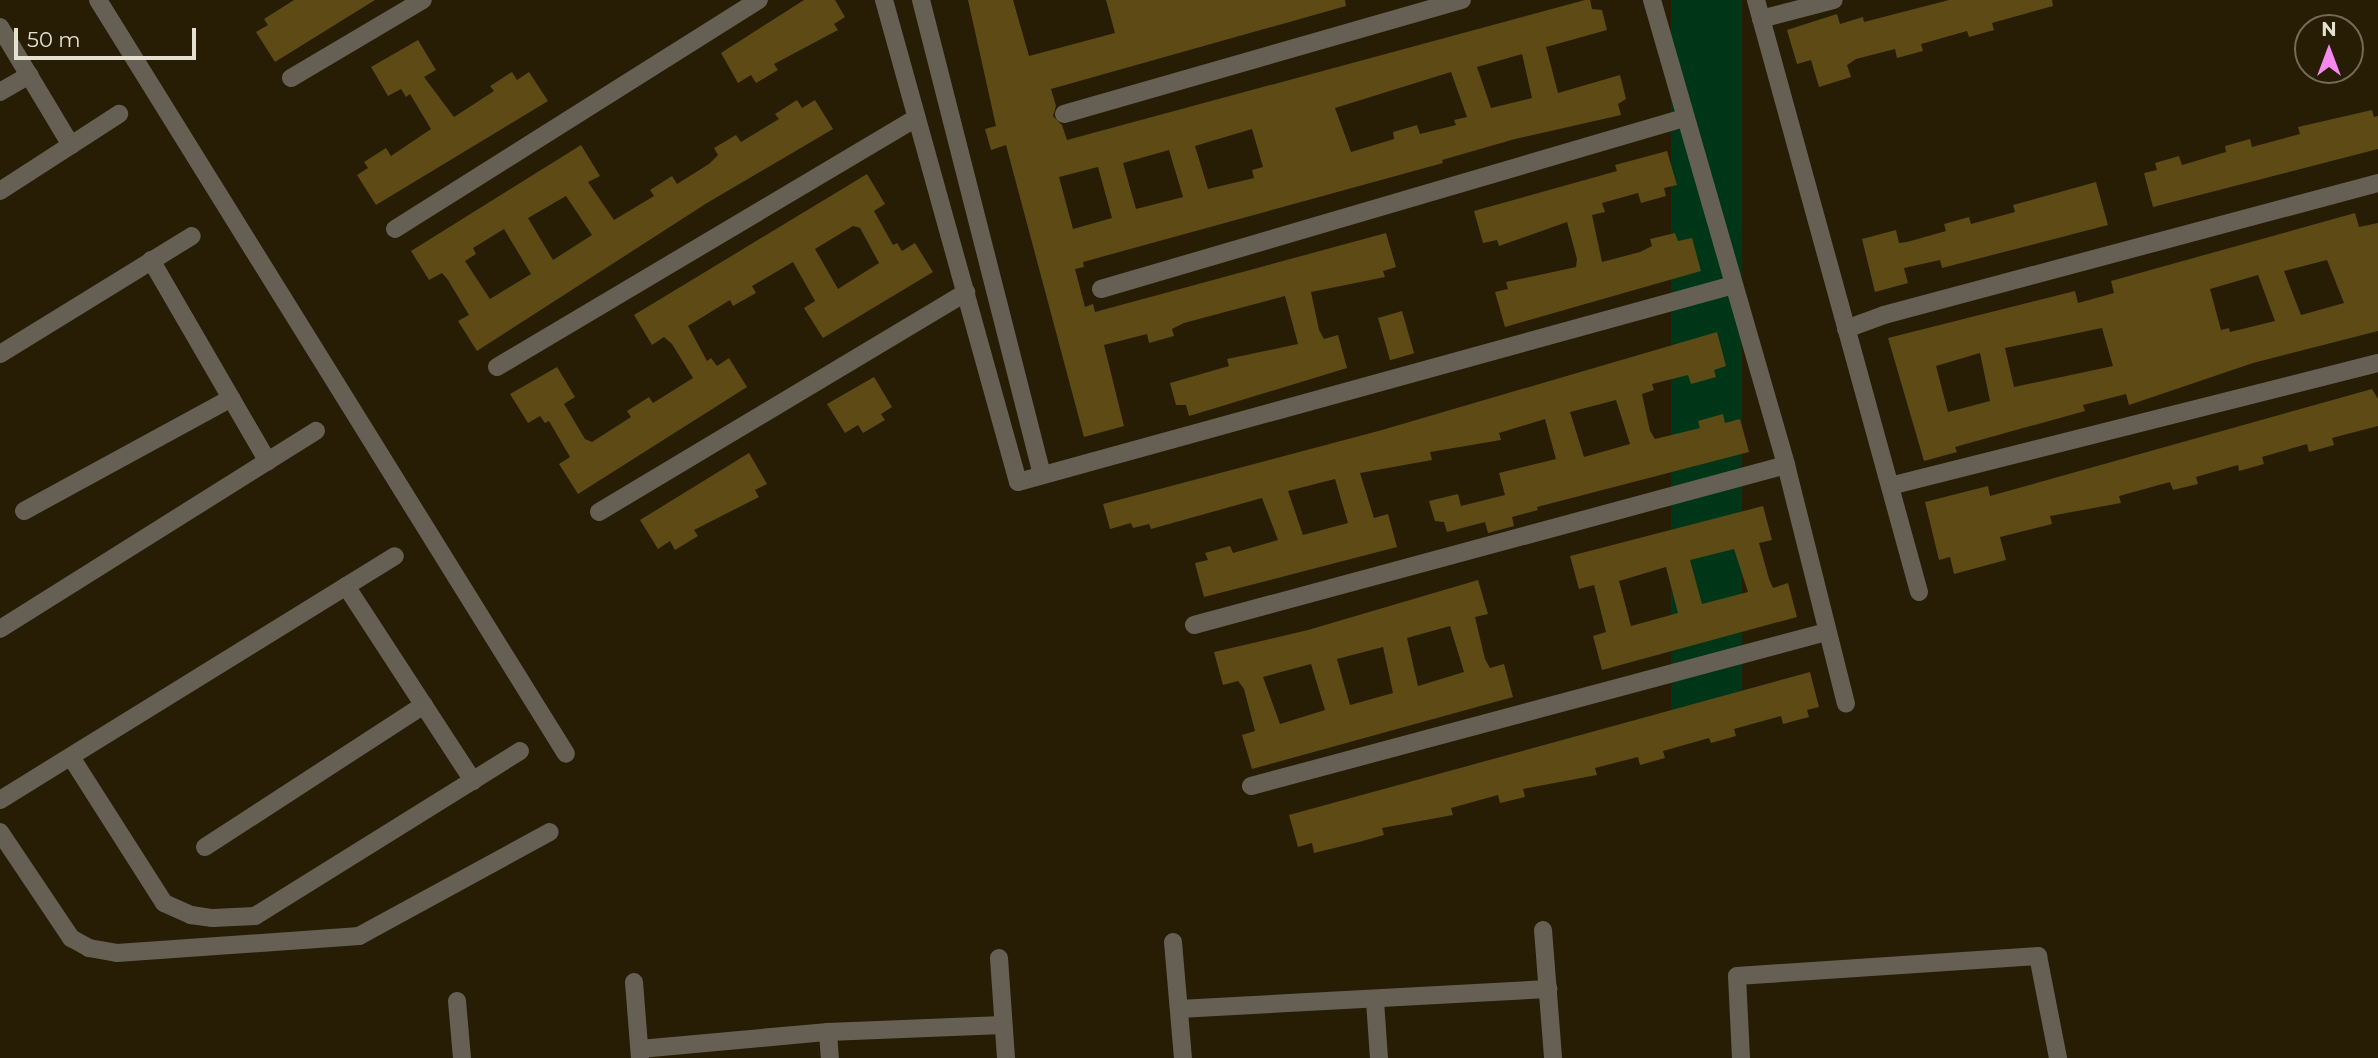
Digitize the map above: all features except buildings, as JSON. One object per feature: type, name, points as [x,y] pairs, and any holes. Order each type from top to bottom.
[{"type":"street","points":[[98,0],[566,754]]},
{"type":"street","points":[[291,78],[423,0]]},
{"type":"street","points":[[395,229],[759,0]]},
{"type":"street","points":[[884,0],[1018,482],[1041,472],[1733,285]]},
{"type":"street","points":[[921,0],[1041,472]]},
{"type":"street","points":[[1064,114],[1462,0]]},
{"type":"street","points":[[1652,0],[1786,465],[1846,704]]},
{"type":"street","points":[[1756,0],[1919,592]]},
{"type":"street","points":[[1761,19],[1834,0]]},
{"type":"street","points":[[0,27],[71,145]]},
{"type":"street","points":[[0,92],[29,75]]},
{"type":"street","points":[[0,191],[119,114]]},
{"type":"street","points":[[497,367],[917,118]]},
{"type":"street","points":[[1101,289],[1684,118]]},
{"type":"street","points":[[1846,329],[1897,311],[2378,183]]},
{"type":"street","points":[[0,354],[192,236]]},
{"type":"street","points":[[152,260],[268,462]]},
{"type":"street","points":[[599,512],[966,292]]},
{"type":"street","points":[[1890,486],[2378,363]]},
{"type":"street","points":[[24,512],[231,398]]},
{"type":"street","points":[[0,629],[316,431]]},
{"type":"street","points":[[1194,625],[1786,465]]},
{"type":"street","points":[[0,800],[395,556]]},
{"type":"street","points":[[346,586],[474,781]]},
{"type":"street","points":[[1251,786],[1826,632]]},
{"type":"street","points":[[205,847],[424,705]]},
{"type":"street","points":[[71,757],[163,903],[213,918],[255,916],[520,751]]},
{"type":"street","points":[[0,831],[71,938],[89,948],[117,953],[359,936],[550,832]]},
{"type":"street","points":[[1543,930],[1553,1058]]},
{"type":"street","points":[[1173,942],[1183,1058]]},
{"type":"street","points":[[1741,1058],[1737,976],[2038,956],[2058,1058]]},
{"type":"street","points":[[999,958],[1006,1058]]},
{"type":"street","points":[[634,982],[640,1054],[828,1032],[1003,1025]]},
{"type":"street","points":[[1179,1009],[1375,1001],[1548,989]]},
{"type":"street","points":[[457,1001],[462,1058]]},
{"type":"street","points":[[1375,1001],[1379,1058]]},
{"type":"street","points":[[828,1032],[830,1058]]},
{"type":"green space","points":[[1671,0],[1742,0],[1742,718],[1671,718]]}]
